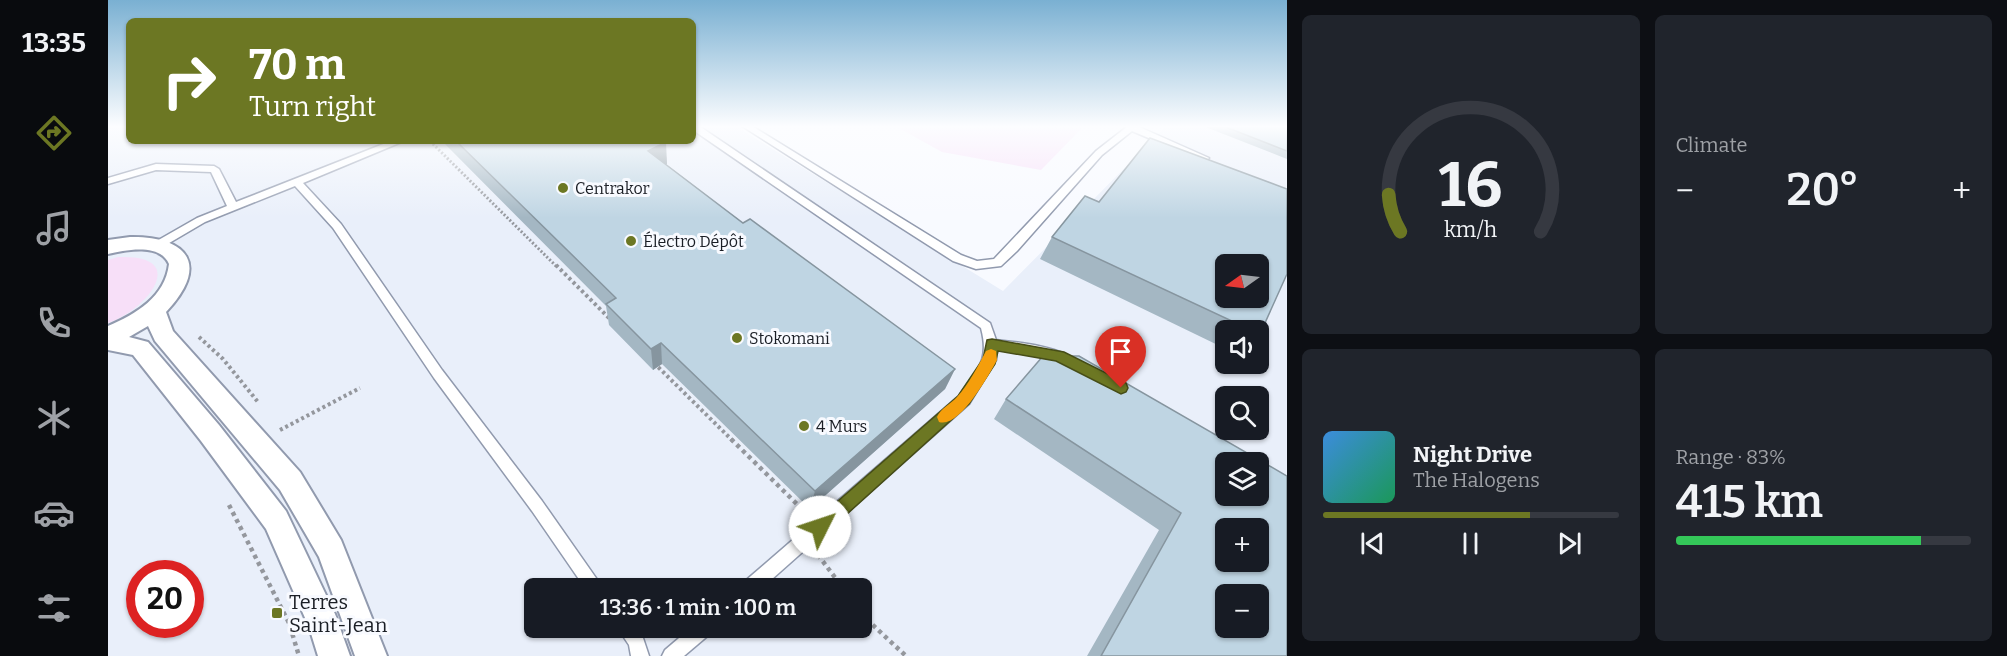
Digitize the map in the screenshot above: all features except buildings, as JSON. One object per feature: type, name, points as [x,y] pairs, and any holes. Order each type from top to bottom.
[{"type":"street","points":[[108,247],[140,242],[159,245],[172,252],[179,263],[178,277],[170,293],[154,310],[108,336]]},
{"type":"street","points":[[154,310],[163,335],[290,481],[331,550],[371,656]]},
{"type":"street","points":[[108,341],[140,348],[210,433],[276,520],[319,615],[334,656]]},
{"type":"lane","points":[[159,245],[201,220],[360,157]]},
{"type":"lane","points":[[738,157],[986,326],[992,344],[990,360],[964,400],[762,578]]},
{"type":"lane","points":[[795,157],[957,258],[976,265],[997,263],[1096,157]]},
{"type":"lane","points":[[1201,157],[1214,162]]},
{"type":"lane","points":[[108,181],[156,168],[214,169],[233,207]]},
{"type":"lane","points":[[297,182],[337,226],[438,374],[588,578]]},
{"type":"lane","points":[[992,344],[1059,356],[1080,367]]},
{"type":"lane","points":[[633,638],[640,656]]},
{"type":"lane","points":[[671,656],[692,638]]},
{"type":"path","points":[[446,157],[618,327]]},
{"type":"path","points":[[652,361],[820,527]]},
{"type":"path","points":[[280,430],[360,388]]},
{"type":"path","points":[[225,497],[289,622],[299,656]]},
{"type":"path","points":[[793,551],[817,553],[836,578]]},
{"type":"path","points":[[872,624],[906,656]]},
{"type":"shaded area","points":[[108,157],[785,157],[1003,291],[1136,157],[1287,157],[1287,656],[108,656]]},
{"type":"shaded area","points":[[967,157],[1054,157],[1041,170]]},
{"type":"shaded area","points":[[118,257],[140,258],[153,264],[157,273],[155,284],[148,295],[123,316],[108,323],[108,260]]},
{"type":"slow traffic","points":[[944,417],[964,400],[991,355]]},
{"type":"place","name":"Centrakor","points":[[563,188]]},
{"type":"place","name":"Électro Dépôt","points":[[631,241]]},
{"type":"place","name":"Stokomani","points":[[737,338]]},
{"type":"place","name":"4 Murs","points":[[804,426]]},
{"type":"place","name":"Terres Saint-Jean","points":[[277,613]]},
{"type":"route","points":[[820,527],[964,400],[990,360],[992,344],[1059,356],[1121,388]]}]
